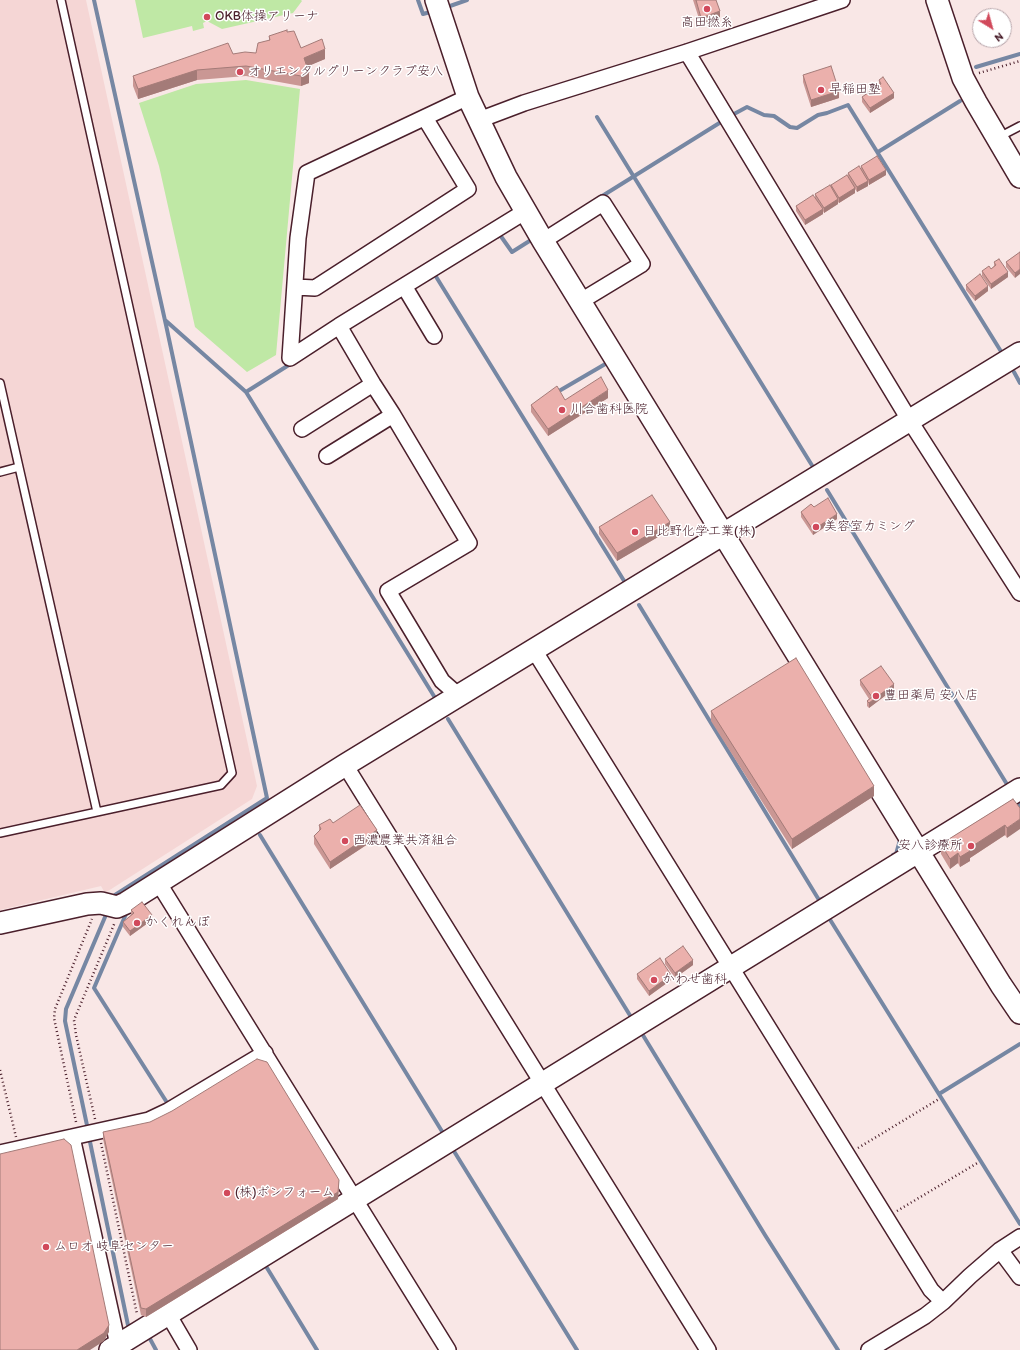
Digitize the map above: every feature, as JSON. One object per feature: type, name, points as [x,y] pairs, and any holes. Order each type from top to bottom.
[{"type":"street","points":[[436,0],[468,97],[506,177],[543,241],[918,851],[1020,1013]]},
{"type":"street","points":[[479,120],[524,103],[687,52],[842,0]]},
{"type":"street","points":[[937,0],[963,78],[996,139],[1020,177]]},
{"type":"street","points":[[687,52],[910,421],[1017,583]]},
{"type":"street","points":[[468,97],[307,173],[298,238],[290,358],[339,326],[526,211]]},
{"type":"street","points":[[295,287],[315,288],[468,189],[425,118]]},
{"type":"street","points":[[543,241],[603,203],[642,264],[581,301]]},
{"type":"street","points":[[404,286],[434,336]]},
{"type":"street","points":[[339,326],[372,384],[393,415],[469,543],[388,591],[442,681],[459,696]]},
{"type":"street","points":[[0,923],[87,904],[126,903],[345,765],[1020,353]]},
{"type":"street","points":[[302,429],[372,384]]},
{"type":"street","points":[[327,456],[393,415]]},
{"type":"street","points":[[534,650],[931,1290],[943,1302]]},
{"type":"street","points":[[345,765],[708,1350]]},
{"type":"street","points":[[77,1135],[122,1342],[730,966],[1020,789]]},
{"type":"street","points":[[158,882],[448,1350]]},
{"type":"street","points":[[0,1153],[149,1120],[168,1111],[265,1053]]},
{"type":"street","points":[[869,1350],[925,1316],[943,1302],[1000,1250],[1020,1237]]},
{"type":"street","points":[[1000,1250],[1020,1277]]},
{"type":"street","points":[[168,1314],[189,1350]]},
{"type":"lane","points":[[0,833],[222,785],[232,773],[62,0]]},
{"type":"lane","points":[[996,139],[1020,126]]},
{"type":"lane","points":[[0,382],[97,812]]},
{"type":"lane","points":[[0,472],[19,467]]},
{"type":"path","points":[[963,78],[1020,61]]},
{"type":"path","points":[[77,1135],[74,1110],[54,1018],[55,1009],[106,904]]},
{"type":"path","points":[[0,1070],[19,1149]]},
{"type":"path","points":[[847,1155],[939,1099]]},
{"type":"path","points":[[886,1218],[979,1162]]},
{"type":"shaded area","points":[[0,0],[86,0],[257,786],[252,799],[105,893],[101,886],[0,910]]},
{"type":"green space","name":"OKB体操アリーナ","points":[[135,0],[302,1],[293,13],[222,29],[207,21],[203,23],[204,28],[193,31],[192,26],[143,38]]},
{"type":"green space","name":"オリエンタルグリーンクラブ安八","points":[[246,80],[300,89],[276,355],[247,372],[195,327],[159,166],[139,103],[196,84]]},
{"type":"building","points":[[696,0],[716,0],[720,11],[701,18]]},
{"type":"building","points":[[287,30],[287,32],[294,31],[301,48],[322,39],[325,49],[304,58],[309,73],[301,76],[246,66],[197,70],[138,89],[133,76],[228,43],[233,54],[245,52],[256,53],[258,43],[270,40],[269,36]]},
{"type":"building","name":"早稲田塾","points":[[831,66],[839,91],[811,100],[803,75]]},
{"type":"building","points":[[883,77],[894,93],[870,108],[862,97],[881,84],[879,80]]},
{"type":"building","points":[[877,156],[886,170],[869,180],[861,166]]},
{"type":"building","points":[[859,166],[868,181],[857,187],[848,173]]},
{"type":"building","points":[[847,175],[855,188],[839,198],[831,185]]},
{"type":"building","points":[[830,185],[838,199],[824,208],[815,194]]},
{"type":"building","points":[[813,195],[823,209],[805,220],[796,206]]},
{"type":"building","points":[[1020,252],[1020,269],[1015,273],[1006,262]]},
{"type":"building","points":[[999,259],[1008,272],[991,284],[982,271],[989,266],[991,269],[996,265],[994,262]]},
{"type":"building","points":[[980,274],[988,286],[975,296],[966,285]]},
{"type":"building","name":"川合歯科医院","points":[[601,377],[608,390],[548,429],[531,405],[557,386],[565,400]]},
{"type":"building","name":"日比野化学工業(株)","points":[[652,495],[670,522],[617,553],[599,527]]},
{"type":"building","name":"美容室カミング","points":[[828,498],[837,514],[813,530],[801,512],[811,504],[814,507]]},
{"type":"building","points":[[796,658],[874,786],[792,839],[711,711]]},
{"type":"building","name":"豊田薬局 安八店","points":[[881,666],[894,684],[869,703],[867,701],[872,697],[860,680]]},
{"type":"building","points":[[1013,799],[1020,808],[1020,819],[1007,828],[1005,825],[968,849],[970,851],[960,857],[958,853],[950,859],[941,844]]},
{"type":"building","name":"西濃農業共済組合","points":[[360,805],[377,830],[330,862],[314,836],[321,829],[319,825],[330,819],[333,823]]},
{"type":"building","name":"かくれんぼ","points":[[142,902],[152,915],[130,931],[123,922],[134,913],[131,910]]},
{"type":"building","points":[[683,946],[693,960],[675,973],[665,959]]},
{"type":"building","name":"かわせ歯科","points":[[660,958],[671,975],[649,991],[637,974]]},
{"type":"building","name":"(株)ボンフォーム","points":[[257,1059],[267,1062],[339,1180],[338,1192],[146,1309],[141,1308],[103,1132],[150,1122],[172,1111]]},
{"type":"building","name":"ムロオ 岐阜センター","points":[[64,1139],[71,1145],[109,1325],[104,1333],[77,1350],[0,1350],[0,1154]]},
{"type":"waterway","points":[[94,0],[166,325],[267,798],[115,895],[113,900]]},
{"type":"waterway","points":[[418,0],[423,14],[434,11]]},
{"type":"waterway","points":[[450,6],[467,0]]},
{"type":"waterway","points":[[976,67],[1020,54]]},
{"type":"waterway","points":[[878,152],[960,101]]},
{"type":"waterway","points":[[734,114],[747,107],[764,115],[774,116],[790,127],[797,128],[818,115],[848,105],[1002,353]]},
{"type":"waterway","points":[[597,117],[813,467]]},
{"type":"waterway","points":[[599,198],[721,122]]},
{"type":"waterway","points":[[497,237],[500,235],[512,252],[531,240]]},
{"type":"waterway","points":[[435,275],[626,584]]},
{"type":"waterway","points":[[165,320],[246,392],[437,701]]},
{"type":"waterway","points":[[246,392],[292,363]]},
{"type":"waterway","points":[[559,391],[607,363]]},
{"type":"waterway","points":[[1014,372],[1020,383]]},
{"type":"waterway","points":[[827,490],[1008,786]]},
{"type":"waterway","points":[[639,605],[819,900],[824,898]]},
{"type":"waterway","points":[[448,719],[631,1017]]},
{"type":"waterway","points":[[1016,800],[1020,806]]},
{"type":"waterway","points":[[260,835],[443,1133],[446,1132]]},
{"type":"waterway","points":[[893,855],[896,854],[900,840]]},
{"type":"waterway","points":[[88,1130],[65,1021],[66,1009],[108,910]]},
{"type":"waterway","points":[[128,912],[94,988],[166,1101]]},
{"type":"waterway","points":[[829,918],[1020,1224]]},
{"type":"waterway","points":[[641,1032],[765,1235],[838,1350]]},
{"type":"waterway","points":[[939,1094],[1020,1044]]},
{"type":"waterway","points":[[89,1137],[129,1330]]},
{"type":"waterway","points":[[452,1148],[577,1350]]},
{"type":"waterway","points":[[264,1263],[317,1350]]},
{"type":"waterway","points":[[146,1339],[149,1337],[156,1350]]},
{"type":"place","name":"高田撚糸","points":[[707,9]]},
{"type":"place","name":"OKB体操アリーナ","points":[[207,17]]},
{"type":"place","name":"オリエンタルグリーンクラブ安八","points":[[240,72]]},
{"type":"place","name":"早稲田塾","points":[[821,90]]},
{"type":"place","name":"川合歯科医院","points":[[562,410]]},
{"type":"place","name":"美容室カミング","points":[[816,527]]},
{"type":"place","name":"日比野化学工業(株)","points":[[635,532]]},
{"type":"place","name":"豊田薬局 安八店","points":[[876,696]]},
{"type":"place","name":"西濃農業共済組合","points":[[345,841]]},
{"type":"place","name":"安八診療所","points":[[971,846]]},
{"type":"place","name":"かくれんぼ","points":[[137,923]]},
{"type":"place","name":"かわせ歯科","points":[[654,980]]},
{"type":"place","name":"(株)ボンフォーム","points":[[227,1193]]},
{"type":"place","name":"ムロオ 岐阜センター","points":[[46,1247]]}]
